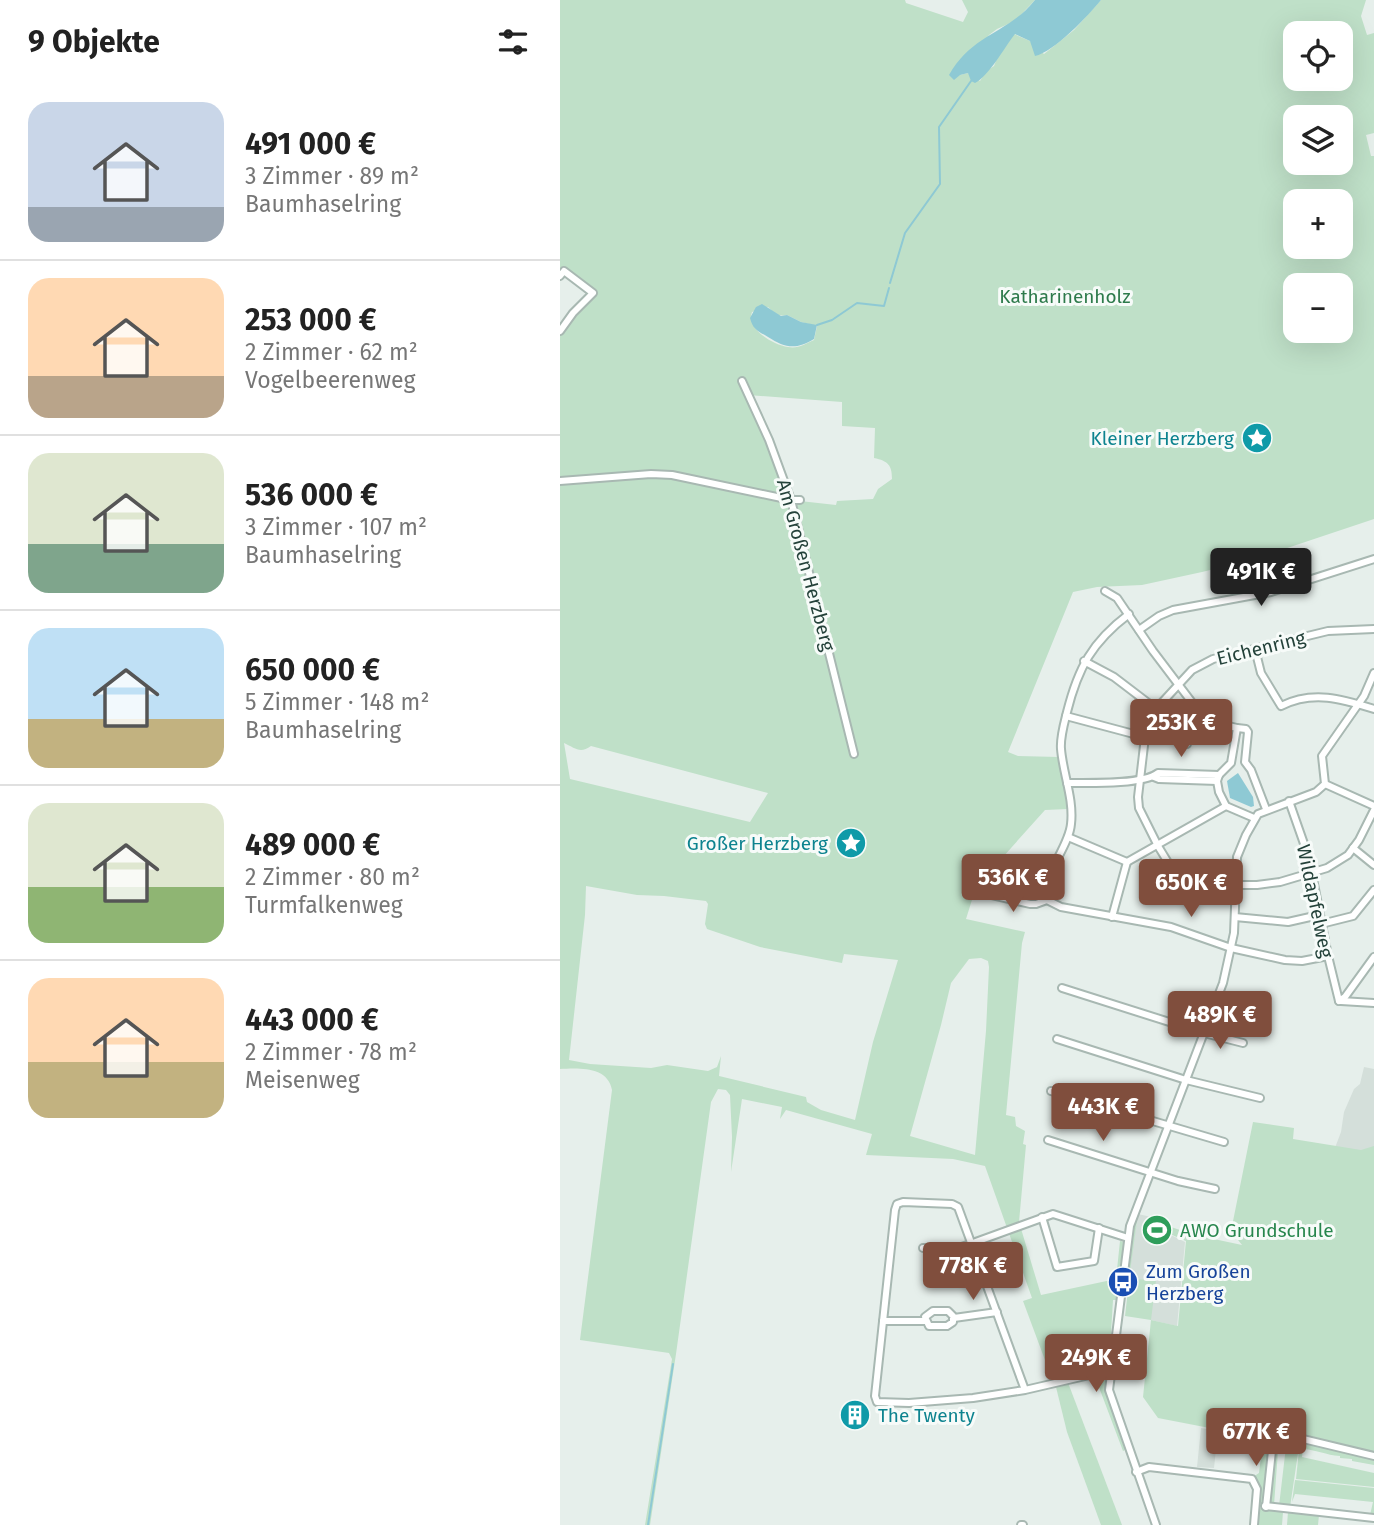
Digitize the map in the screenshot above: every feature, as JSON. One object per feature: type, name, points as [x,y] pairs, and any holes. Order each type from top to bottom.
[{"type":"street","points":[[560,276],[565,271],[593,293],[560,331]]},
{"type":"street","name":"Am Großen Herzberg","points":[[741,382],[769,440],[791,500],[854,754]]},
{"type":"street","points":[[560,481],[651,474],[672,475],[800,500]]},
{"type":"street","points":[[1139,630],[1173,610],[1289,588],[1374,559]]},
{"type":"street","points":[[1105,591],[1117,598],[1203,717],[1246,729],[1245,762],[1251,770],[1266,809]]},
{"type":"street","points":[[1047,900],[1046,885],[1069,837],[1072,814],[1061,746],[1073,687],[1084,661],[1104,634],[1129,614]]},
{"type":"street","name":"Eichenring","points":[[1374,629],[1328,631],[1206,662],[1192,670],[1156,709],[1148,725],[1144,737],[1139,808],[1175,874],[1186,882],[1211,887],[1269,884],[1311,873],[1338,862],[1353,848],[1374,808]]},
{"type":"street","points":[[1255,649],[1264,679],[1281,706],[1293,701],[1330,697],[1374,709]]},
{"type":"street","points":[[1084,661],[1114,677],[1156,709]]},
{"type":"street","points":[[1325,784],[1322,756],[1359,704],[1374,673]]},
{"type":"street","points":[[1066,716],[1144,737]]},
{"type":"street","points":[[1148,725],[1187,744]]},
{"type":"street","points":[[1237,728],[1231,763],[1218,778],[1219,792],[1226,806],[1254,818]]},
{"type":"street","points":[[1067,783],[1107,783],[1154,777],[1158,773],[1218,778]]},
{"type":"street","points":[[1156,1525],[1109,1390],[1133,1213],[1223,983],[1235,918],[1237,857],[1254,818],[1266,809],[1316,792],[1325,784]]},
{"type":"street","points":[[1325,784],[1374,808]]},
{"type":"street","name":"Wildapfelweg","points":[[1289,801],[1311,873],[1339,1001]]},
{"type":"street","points":[[1112,917],[1127,862],[1226,806]]},
{"type":"street","points":[[1069,837],[1127,862]]},
{"type":"street","points":[[1353,848],[1374,865]]},
{"type":"street","points":[[1321,924],[1353,916],[1374,890]]},
{"type":"street","points":[[978,892],[1030,904],[1047,900],[1061,907],[1171,928],[1231,948],[1302,961],[1328,956]]},
{"type":"street","points":[[1235,918],[1288,922],[1319,915]]},
{"type":"street","points":[[1339,1001],[1345,997],[1374,957]]},
{"type":"street","points":[[1062,988],[1243,1043]]},
{"type":"street","points":[[1339,1001],[1374,1003]]},
{"type":"street","points":[[1057,1039],[1186,1080],[1260,1098]]},
{"type":"street","points":[[1051,1091],[1224,1142]]},
{"type":"street","points":[[1048,1140],[1149,1172],[1215,1189]]},
{"type":"street","points":[[1025,1390],[958,1207],[954,1204],[897,1204],[875,1396],[877,1402],[949,1401],[1025,1390],[1094,1374],[1111,1374]]},
{"type":"street","points":[[931,1268],[927,1248],[955,1249],[1042,1217],[1060,1215],[1128,1238]]},
{"type":"street","points":[[1042,1217],[1057,1267],[1094,1261],[1099,1228]]},
{"type":"street","points":[[925,1321],[926,1315],[933,1311],[948,1311],[954,1318]]},
{"type":"street","points":[[954,1318],[997,1312]]},
{"type":"street","points":[[883,1321],[925,1321],[931,1327],[947,1326],[952,1324],[954,1318]]},
{"type":"street","points":[[1266,1507],[1274,1432],[1374,1456]]},
{"type":"street","points":[[1136,1472],[1153,1468],[1252,1479],[1257,1485],[1254,1525]]},
{"type":"street","points":[[1256,1506],[1374,1518]]},
{"type":"shaded area","points":[[1364,1067],[1374,1069],[1374,1271],[1299,1242],[1341,1132],[1344,1112],[1354,1089],[1360,1084]]},
{"type":"shaded area","points":[[1138,1214],[1160,1219],[1171,1227],[1171,1235],[1185,1242],[1177,1326],[1151,1320],[1128,1279]]},
{"type":"shaded area","points":[[1201,1428],[1218,1431],[1214,1468],[1197,1467]]},
{"type":"green space","name":"Katharinenholz","points":[[560,0],[905,0],[906,3],[963,22],[968,12],[962,0],[1035,0],[1015,21],[989,35],[960,75],[968,73],[980,81],[986,71],[994,66],[999,53],[1014,34],[1030,41],[1044,54],[1074,30],[1101,0],[1366,0],[1361,16],[1367,35],[1374,33],[1374,133],[1366,135],[1371,156],[1374,156],[1374,519],[1251,560],[1202,572],[1142,585],[1097,587],[1073,592],[1008,752],[1018,756],[1059,757],[1068,809],[1045,810],[976,887],[966,919],[1025,932],[1006,1115],[1015,1117],[1016,1126],[1025,1131],[1019,1222],[1041,1295],[1116,1279],[1120,1241],[1125,1242],[1118,1274],[1121,1275],[1118,1300],[1113,1300],[1109,1365],[1102,1370],[1088,1370],[1052,1379],[1023,1301],[1032,1298],[985,1166],[953,1159],[866,1155],[872,1134],[786,1110],[780,1119],[782,1107],[742,1099],[731,1172],[730,1095],[726,1090],[718,1089],[711,1102],[650,1525],[645,1525],[672,1359],[669,1353],[580,1340],[612,1090],[605,1076],[599,1073],[583,1069],[560,1069],[560,331],[592,293],[565,272],[560,274]],"holes":[[[768,307],[779,315],[787,315],[817,326],[814,340],[795,347],[782,346],[768,340],[753,324],[752,312]],[[748,395],[842,402],[842,426],[875,428],[874,458],[888,464],[892,479],[878,489],[873,499],[837,501],[836,505],[791,500]],[[564,743],[581,750],[591,746],[768,793],[750,822],[570,779]],[[586,886],[637,895],[706,901],[707,929],[760,947],[842,963],[844,954],[898,960],[873,1042],[855,1120],[821,1110],[807,1102],[806,1097],[719,1076],[721,1056],[717,1067],[708,1071],[667,1065],[651,1068],[569,1060]],[[981,958],[988,961],[986,1031],[975,1155],[910,1136],[951,983],[969,959]]]},
{"type":"green space","points":[[1253,1122],[1294,1128],[1293,1139],[1361,1150],[1374,1146],[1374,1465],[1303,1449],[1302,1457],[1374,1473],[1374,1487],[1296,1479],[1300,1440],[1290,1507],[1279,1506],[1287,1438],[1279,1438],[1274,1505],[1270,1505],[1275,1438],[1280,1435],[1274,1432],[1265,1501],[1261,1504],[1258,1501],[1259,1484],[1253,1477],[1259,1473],[1263,1441],[1158,1418],[1143,1397],[1151,1320],[1178,1326],[1186,1241],[1170,1234],[1171,1227],[1242,1245],[1231,1231]]},
{"type":"green space","points":[[1136,1213],[1129,1279],[1156,1280],[1151,1320],[1125,1316],[1129,1282],[1125,1281]]},
{"type":"green space","points":[[1094,1374],[1102,1375],[1107,1381],[1107,1397],[1125,1450],[1123,1451]]},
{"type":"green space","points":[[1067,1380],[1122,1525],[1101,1525],[1067,1432],[1056,1387],[1059,1382]]},
{"type":"green space","points":[[1295,1480],[1374,1488],[1374,1515],[1370,1515],[1373,1502],[1295,1494],[1292,1502]]},
{"type":"green space","points":[[1260,1508],[1283,1512],[1282,1525],[1257,1525]]},
{"type":"green space","points":[[1288,1512],[1319,1515],[1318,1525],[1287,1525]]},
{"type":"water","points":[[1035,0],[1101,0],[1070,32],[1043,53],[1035,56],[1030,41],[1015,34],[991,68],[975,83],[971,81],[968,73],[954,80],[949,75],[969,50],[1014,20]]},
{"type":"water","points":[[762,304],[781,316],[787,315],[801,322],[817,325],[814,339],[802,345],[791,346],[780,344],[759,332],[750,318],[756,307]]},
{"type":"water","points":[[1238,773],[1253,797],[1254,806],[1230,798],[1227,781]]},
{"type":"waterway","points":[[890,283],[905,233],[940,184],[939,127],[971,81]]},
{"type":"waterway","points":[[817,325],[832,320],[857,303],[884,306],[889,288]]},
{"type":"waterway","points":[[648,1525],[673,1364]]},
{"type":"place","name":"Kleiner Herzberg","points":[[1257,438]]},
{"type":"place","name":"Großer Herzberg","points":[[851,843]]},
{"type":"place","name":"AWO Grundschule","points":[[1157,1230]]},
{"type":"place","name":"Zum Großen Herzberg","points":[[1123,1282]]},
{"type":"place","name":"The Twenty","points":[[855,1415]]}]
